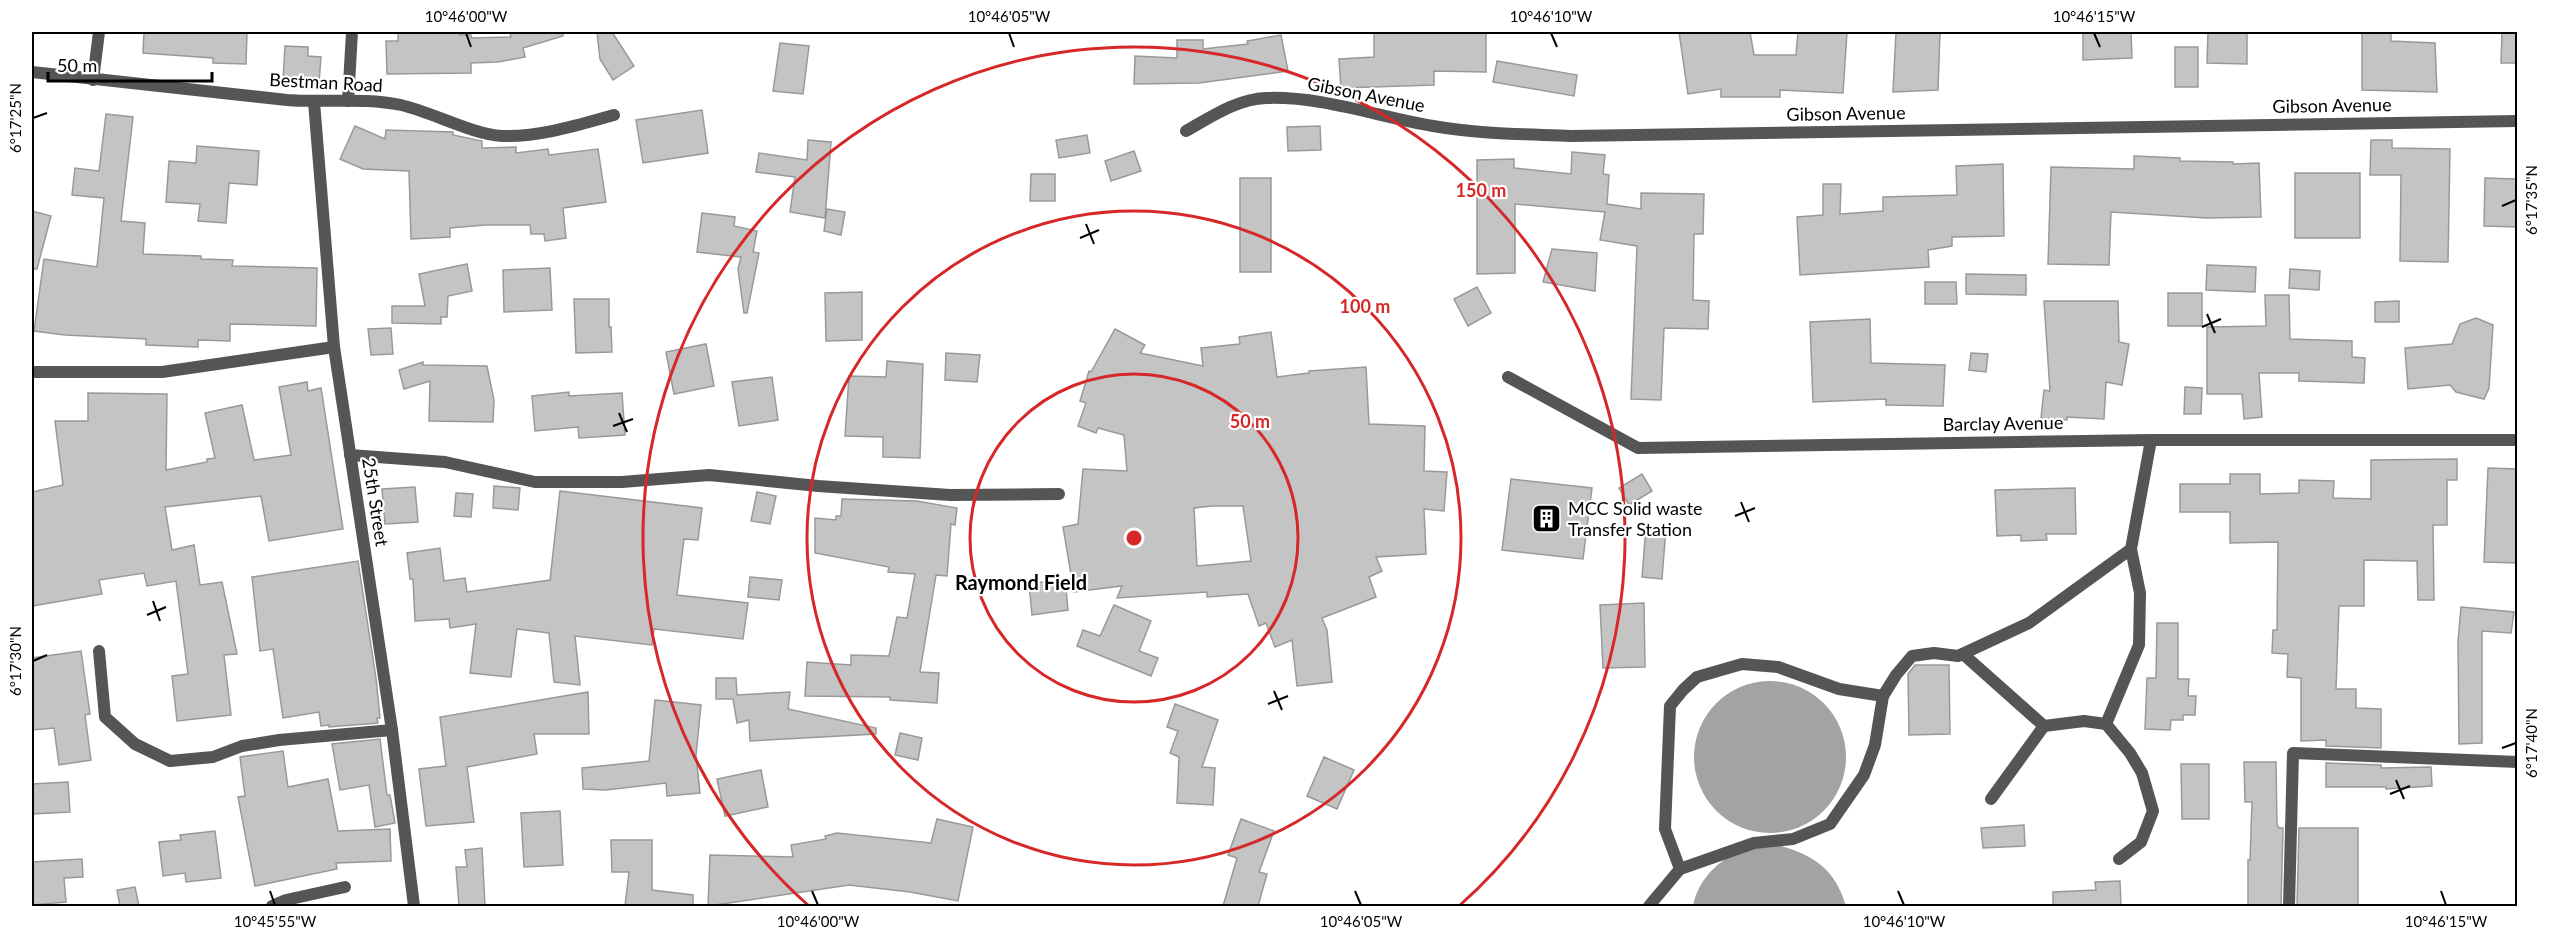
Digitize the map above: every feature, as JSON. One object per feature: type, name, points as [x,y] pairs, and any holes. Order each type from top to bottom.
[{"type":"street","points":[[93,80],[99,32]]},
{"type":"street","points":[[348,101],[351,32]]},
{"type":"street","name":"Bestman Road","points":[[32,72],[314,102],[348,101],[401,105],[501,136],[560,130],[614,115]]},
{"type":"street","name":"Gibson Avenue","points":[[1186,131],[1216,114],[1245,102],[1265,98],[1316,102],[1447,128],[1490,133],[1571,136],[2517,121]]},
{"type":"street","name":"25th Street","points":[[314,102],[334,347],[392,730],[414,906]]},
{"type":"street","points":[[32,372],[162,372],[334,347]]},
{"type":"street","name":"Barclay Avenue","points":[[1508,377],[1638,448],[2151,440],[2517,440]]},
{"type":"street","points":[[2106,724],[2139,645],[2140,593],[2131,549],[2151,440]]},
{"type":"street","points":[[350,454],[445,462],[535,482],[622,482],[709,475],[818,486],[950,495],[1059,494]]},
{"type":"street","points":[[1649,906],[1680,868],[1754,843],[1793,839],[1830,824],[1864,775],[1875,746],[1883,696],[1896,675],[1912,656],[1963,654],[2029,623],[2131,549]]},
{"type":"street","points":[[99,651],[105,717],[135,744],[170,761],[213,758],[242,746],[279,740],[392,730]]},
{"type":"street","points":[[1963,654],[2043,726]]},
{"type":"street","points":[[1680,868],[1665,829],[1670,706],[1697,677],[1742,664],[1778,667],[1839,689],[1883,696]]},
{"type":"street","points":[[1991,798],[2043,726],[2084,721],[2106,724],[2130,753],[2142,773],[2153,811],[2141,843],[2119,859]]},
{"type":"street","points":[[2289,906],[2293,753],[2517,762]]},
{"type":"street","points":[[272,906],[286,900],[345,887]]},
{"type":"shaded area","points":[[1770,681],[1785,682],[1799,687],[1824,703],[1840,728],[1845,742],[1845,772],[1840,786],[1824,811],[1799,827],[1785,832],[1770,833],[1755,832],[1741,827],[1716,811],[1700,786],[1695,772],[1694,757],[1695,742],[1700,728],[1716,703],[1741,687],[1755,682]]},
{"type":"shaded area","points":[[1778,845],[1802,854],[1821,865],[1836,882],[1846,906],[1693,906],[1700,886],[1721,862],[1749,848]]},
{"type":"building","points":[[144,32],[247,32],[246,64],[213,63],[213,58],[143,53]]},
{"type":"building","points":[[398,32],[460,32],[460,35],[471,35],[471,38],[511,37],[510,32],[563,32],[563,36],[523,48],[525,57],[498,62],[471,63],[471,73],[387,74],[386,41],[398,41]]},
{"type":"building","points":[[597,32],[612,32],[634,66],[613,80],[600,59]]},
{"type":"building","points":[[1374,32],[1486,32],[1486,72],[1434,71],[1434,85],[1341,88],[1339,59],[1374,57]]},
{"type":"building","points":[[1679,32],[1750,32],[1754,55],[1796,55],[1798,32],[1847,32],[1843,93],[1780,90],[1780,97],[1721,97],[1721,89],[1688,94]]},
{"type":"building","points":[[1896,32],[1940,32],[1938,90],[1893,92]]},
{"type":"building","points":[[2083,32],[2131,32],[2132,58],[2083,60]]},
{"type":"building","points":[[2208,32],[2247,32],[2247,64],[2207,63]]},
{"type":"building","points":[[2362,32],[2391,32],[2391,41],[2435,43],[2437,92],[2362,90]]},
{"type":"building","points":[[2502,32],[2517,32],[2517,63],[2501,63]]},
{"type":"building","points":[[1281,35],[1288,71],[1199,83],[1134,84],[1135,56],[1177,58],[1177,40],[1203,40],[1203,49],[1248,44],[1247,41]]},
{"type":"building","points":[[780,43],[809,46],[803,94],[773,91]]},
{"type":"building","points":[[285,46],[308,47],[308,56],[321,57],[319,83],[283,81]]},
{"type":"building","points":[[2175,47],[2198,47],[2198,87],[2175,87]]},
{"type":"building","points":[[1497,61],[1577,75],[1574,96],[1493,82]]},
{"type":"building","points":[[702,110],[708,153],[643,163],[636,120]]},
{"type":"building","points":[[106,114],[133,117],[121,221],[145,223],[143,254],[201,256],[201,259],[233,260],[232,266],[317,268],[316,326],[230,324],[230,341],[198,340],[198,347],[146,345],[146,339],[34,331],[44,259],[97,267],[104,198],[72,195],[75,168],[99,171]]},
{"type":"building","points":[[355,126],[385,139],[386,130],[453,132],[453,135],[482,141],[482,148],[516,147],[516,153],[548,149],[549,155],[598,149],[606,202],[563,208],[566,238],[545,241],[544,234],[531,234],[530,225],[485,225],[450,228],[450,237],[411,239],[409,171],[363,169],[340,159]]},
{"type":"building","points":[[1320,126],[1321,150],[1288,151],[1287,127]]},
{"type":"building","points":[[1087,135],[1090,153],[1059,158],[1056,140]]},
{"type":"building","points":[[808,140],[831,142],[825,218],[790,212],[795,177],[756,172],[759,153],[807,160]]},
{"type":"building","points":[[2371,140],[2392,140],[2392,148],[2450,149],[2448,262],[2400,261],[2401,175],[2370,175]]},
{"type":"building","points":[[197,146],[259,151],[257,185],[229,183],[226,223],[198,221],[200,204],[166,202],[169,161],[196,163]]},
{"type":"building","points":[[1134,151],[1141,171],[1111,181],[1105,161]]},
{"type":"building","points":[[1572,152],[1605,155],[1603,174],[1609,175],[1607,204],[1641,209],[1641,193],[1704,194],[1703,234],[1694,234],[1693,300],[1709,301],[1708,329],[1664,328],[1661,400],[1631,399],[1637,246],[1600,240],[1605,212],[1515,204],[1515,273],[1477,274],[1477,160],[1514,159],[1514,168],[1571,174]]},
{"type":"building","points":[[2134,156],[2180,158],[2180,161],[2233,162],[2233,164],[2259,163],[2261,217],[2207,218],[2111,212],[2109,265],[2048,264],[2051,167],[2134,169]]},
{"type":"building","points":[[2003,164],[2004,236],[1952,237],[1952,246],[1928,250],[1929,267],[1800,275],[1797,217],[1823,215],[1823,184],[1841,184],[1840,214],[1883,211],[1883,197],[1957,195],[1956,166]]},
{"type":"building","points":[[2295,173],[2360,173],[2360,238],[2295,238]]},
{"type":"building","points":[[1031,174],[1055,174],[1055,201],[1030,201]]},
{"type":"building","points":[[1240,178],[1271,178],[1271,272],[1240,272]]},
{"type":"building","points":[[2485,178],[2517,179],[2517,227],[2484,226]]},
{"type":"building","points":[[827,209],[845,212],[841,235],[824,231]]},
{"type":"building","points":[[32,211],[51,216],[37,269],[32,269]]},
{"type":"building","points":[[702,213],[735,217],[734,226],[757,231],[753,252],[759,253],[747,313],[744,313],[738,269],[741,257],[697,252]]},
{"type":"building","points":[[1552,249],[1597,253],[1595,291],[1543,282]]},
{"type":"building","points":[[467,264],[472,291],[448,296],[447,317],[441,317],[441,324],[392,323],[392,306],[425,306],[419,274]]},
{"type":"building","points":[[2207,265],[2256,267],[2255,292],[2206,290]]},
{"type":"building","points":[[550,268],[552,310],[504,312],[503,270]]},
{"type":"building","points":[[2290,269],[2320,271],[2319,290],[2289,288]]},
{"type":"building","points":[[1966,274],[2026,275],[2026,295],[1966,294]]},
{"type":"building","points":[[1925,282],[1956,282],[1957,304],[1925,304]]},
{"type":"building","points":[[1477,287],[1491,313],[1468,326],[1454,299]]},
{"type":"building","points":[[862,292],[862,340],[826,341],[825,293]]},
{"type":"building","points":[[2168,293],[2202,293],[2202,326],[2168,326]]},
{"type":"building","points":[[2265,295],[2289,295],[2290,339],[2352,341],[2352,357],[2365,358],[2364,383],[2299,381],[2299,373],[2259,373],[2262,417],[2244,419],[2242,394],[2207,394],[2207,327],[2266,326]]},
{"type":"building","points":[[574,299],[609,299],[612,352],[576,353]]},
{"type":"building","points":[[2044,301],[2118,301],[2119,342],[2129,344],[2122,385],[2106,382],[2104,419],[2041,418],[2044,390],[2050,391]]},
{"type":"building","points":[[2399,301],[2399,322],[2375,322],[2375,302]]},
{"type":"building","points":[[2476,318],[2493,325],[2489,388],[2484,399],[2456,392],[2450,385],[2408,389],[2405,348],[2452,344],[2460,324]]},
{"type":"building","points":[[1870,319],[1871,363],[1945,365],[1943,406],[1886,405],[1886,399],[1813,402],[1810,322]]},
{"type":"building","points":[[391,328],[393,354],[371,355],[368,329]]},
{"type":"building","points":[[1115,329],[1145,345],[1140,353],[1203,366],[1201,348],[1240,344],[1239,337],[1271,332],[1277,377],[1309,373],[1309,371],[1366,367],[1369,424],[1425,426],[1424,471],[1447,472],[1444,511],[1424,509],[1426,554],[1376,557],[1382,571],[1369,577],[1376,597],[1322,618],[1327,630],[1332,682],[1297,686],[1292,640],[1275,647],[1266,623],[1259,626],[1248,594],[1207,597],[1207,592],[1117,598],[1122,586],[1074,592],[1063,527],[1078,524],[1083,469],[1127,471],[1124,435],[1098,428],[1096,433],[1078,426],[1086,403],[1080,401],[1089,371],[1091,372]],"holes":[[[1243,506],[1251,561],[1197,566],[1194,508]]]},
{"type":"building","points":[[706,344],[714,386],[674,394],[666,352]]},
{"type":"building","points":[[946,353],[980,355],[977,382],[945,380]]},
{"type":"building","points":[[1971,353],[1988,354],[1986,372],[1969,370]]},
{"type":"building","points":[[887,361],[923,364],[920,458],[883,457],[883,437],[845,436],[849,376],[886,377]]},
{"type":"building","points":[[423,362],[423,365],[487,366],[494,400],[493,422],[429,421],[430,381],[404,389],[399,370]]},
{"type":"building","points":[[772,377],[778,420],[739,426],[732,382]]},
{"type":"building","points":[[307,382],[308,391],[321,388],[343,529],[269,541],[261,496],[165,507],[172,550],[194,545],[200,585],[222,582],[237,654],[224,655],[231,715],[177,721],[172,676],[188,674],[176,581],[147,586],[144,573],[99,580],[102,594],[32,606],[32,492],[63,485],[55,421],[88,421],[88,393],[167,394],[166,470],[207,462],[207,459],[215,458],[205,413],[242,405],[254,460],[291,455],[279,387]]},
{"type":"building","points":[[2185,387],[2202,388],[2201,414],[2184,414]]},
{"type":"building","points":[[569,392],[569,396],[622,393],[625,435],[579,438],[578,427],[535,431],[532,396]]},
{"type":"building","points":[[2457,459],[2457,480],[2447,480],[2447,525],[2433,525],[2434,600],[2418,600],[2417,561],[2364,560],[2364,606],[2339,606],[2336,689],[2356,689],[2356,708],[2381,709],[2381,748],[2326,746],[2326,740],[2301,741],[2301,678],[2287,677],[2288,654],[2272,653],[2273,630],[2277,630],[2278,542],[2230,543],[2230,512],[2180,512],[2180,484],[2230,484],[2230,474],[2260,474],[2260,494],[2299,493],[2299,480],[2334,481],[2333,498],[2371,499],[2371,460]]},
{"type":"building","points":[[2488,468],[2517,469],[2517,563],[2484,562]]},
{"type":"building","points":[[1642,474],[1652,491],[1629,505],[1619,488]]},
{"type":"building","name":"MCC Solid waste Transfer Station","points":[[1511,479],[1592,488],[1583,559],[1502,550]]},
{"type":"building","points":[[494,486],[520,488],[518,510],[493,508]]},
{"type":"building","points":[[415,487],[418,522],[385,524],[382,489]]},
{"type":"building","points":[[2075,488],[2076,534],[2046,534],[2047,540],[2021,541],[2021,535],[1997,536],[1995,490]]},
{"type":"building","points":[[560,491],[702,508],[698,540],[684,539],[677,595],[748,603],[743,639],[654,629],[652,645],[575,636],[580,685],[554,682],[549,633],[517,629],[511,677],[470,673],[476,624],[450,628],[449,619],[415,621],[413,579],[410,579],[407,553],[440,548],[444,581],[465,578],[467,592],[550,580]]},
{"type":"building","points":[[757,492],[776,496],[770,524],[751,521]]},
{"type":"building","points":[[456,493],[473,494],[471,517],[454,516]]},
{"type":"building","points":[[842,499],[917,501],[957,508],[955,525],[951,524],[947,576],[936,575],[920,672],[939,673],[937,703],[890,700],[890,697],[805,696],[807,662],[851,665],[851,655],[889,656],[897,617],[907,618],[915,574],[888,572],[889,567],[815,553],[815,518],[836,520],[836,516],[841,516]]},
{"type":"building","points":[[1646,527],[1666,528],[1662,579],[1642,577]]},
{"type":"building","points":[[358,561],[376,678],[380,718],[377,718],[378,723],[321,726],[319,712],[283,718],[273,649],[260,651],[252,577]]},
{"type":"building","points":[[750,577],[782,580],[779,600],[748,597]]},
{"type":"building","points":[[1065,579],[1068,610],[1032,615],[1029,584]]},
{"type":"building","points":[[1644,603],[1645,667],[1603,668],[1600,605]]},
{"type":"building","points":[[1114,605],[1151,621],[1139,651],[1158,658],[1151,676],[1077,646],[1083,630],[1100,636]]},
{"type":"building","points":[[2461,607],[2514,612],[2511,633],[2482,631],[2482,743],[2459,744],[2458,641]]},
{"type":"building","points":[[2157,623],[2178,623],[2178,679],[2189,679],[2188,696],[2196,696],[2195,715],[2183,715],[2183,720],[2171,720],[2170,730],[2145,729],[2147,678],[2156,678]]},
{"type":"building","points":[[81,651],[90,714],[85,715],[91,760],[59,765],[54,728],[32,730],[32,658]]},
{"type":"building","points":[[1915,665],[1949,665],[1950,734],[1909,735],[1908,674]]},
{"type":"building","points":[[716,678],[736,678],[737,695],[790,692],[788,709],[876,728],[876,734],[750,741],[749,720],[737,723],[733,699],[716,699]]},
{"type":"building","points":[[588,692],[589,734],[534,734],[537,754],[467,767],[474,822],[426,826],[419,769],[446,766],[440,717]]},
{"type":"building","points":[[655,700],[701,705],[696,755],[700,793],[667,796],[666,783],[606,790],[583,789],[582,768],[649,761]]},
{"type":"building","points":[[1175,704],[1218,720],[1202,767],[1215,768],[1213,805],[1177,803],[1179,757],[1170,753],[1178,731],[1167,727]]},
{"type":"building","points":[[900,733],[922,738],[918,760],[895,755]]},
{"type":"building","points":[[380,739],[387,795],[390,795],[395,823],[375,827],[369,785],[340,790],[332,744]]},
{"type":"building","points":[[283,751],[288,787],[328,779],[338,831],[390,829],[391,861],[336,863],[337,869],[255,886],[238,797],[245,796],[240,757]]},
{"type":"building","points":[[1324,757],[1354,770],[1337,809],[1307,796]]},
{"type":"building","points":[[2244,762],[2276,762],[2277,825],[2283,828],[2281,906],[2248,906],[2252,802],[2245,802]]},
{"type":"building","points":[[2326,763],[2381,765],[2381,768],[2431,767],[2432,786],[2386,789],[2386,787],[2326,787]]},
{"type":"building","points":[[2181,764],[2209,764],[2209,819],[2182,819]]},
{"type":"building","points":[[761,770],[768,807],[725,816],[717,779]]},
{"type":"building","points":[[68,782],[70,812],[32,814],[32,784]]},
{"type":"building","points":[[560,811],[563,865],[524,867],[521,813]]},
{"type":"building","points":[[937,819],[973,827],[958,901],[910,892],[849,885],[708,906],[710,855],[793,857],[791,845],[826,839],[825,836],[837,833],[931,843]]},
{"type":"building","points":[[1241,819],[1274,831],[1259,872],[1267,874],[1258,906],[1223,906],[1237,858],[1228,855]]},
{"type":"building","points":[[2024,825],[2025,846],[1983,848],[1981,828]]},
{"type":"building","points":[[2299,828],[2358,828],[2358,906],[2297,906]]},
{"type":"building","points":[[215,831],[221,878],[186,882],[185,873],[163,876],[159,842],[181,840],[180,835]]},
{"type":"building","points":[[611,840],[652,840],[652,890],[693,895],[693,906],[625,906],[629,872],[612,872]]},
{"type":"building","points":[[482,848],[485,906],[459,906],[456,867],[467,867],[465,850]]},
{"type":"building","points":[[82,859],[83,877],[64,878],[66,902],[32,905],[32,862]]},
{"type":"building","points":[[2120,881],[2121,906],[2053,906],[2053,892],[2096,890],[2095,882]]},
{"type":"building","points":[[135,887],[139,906],[120,906],[117,890]]},
{"type":"place","name":"MCC Solid waste Transfer Station","points":[[1547,519]]},
{"type":"district","name":"Raymond Field","points":[[1021,583]]}]
